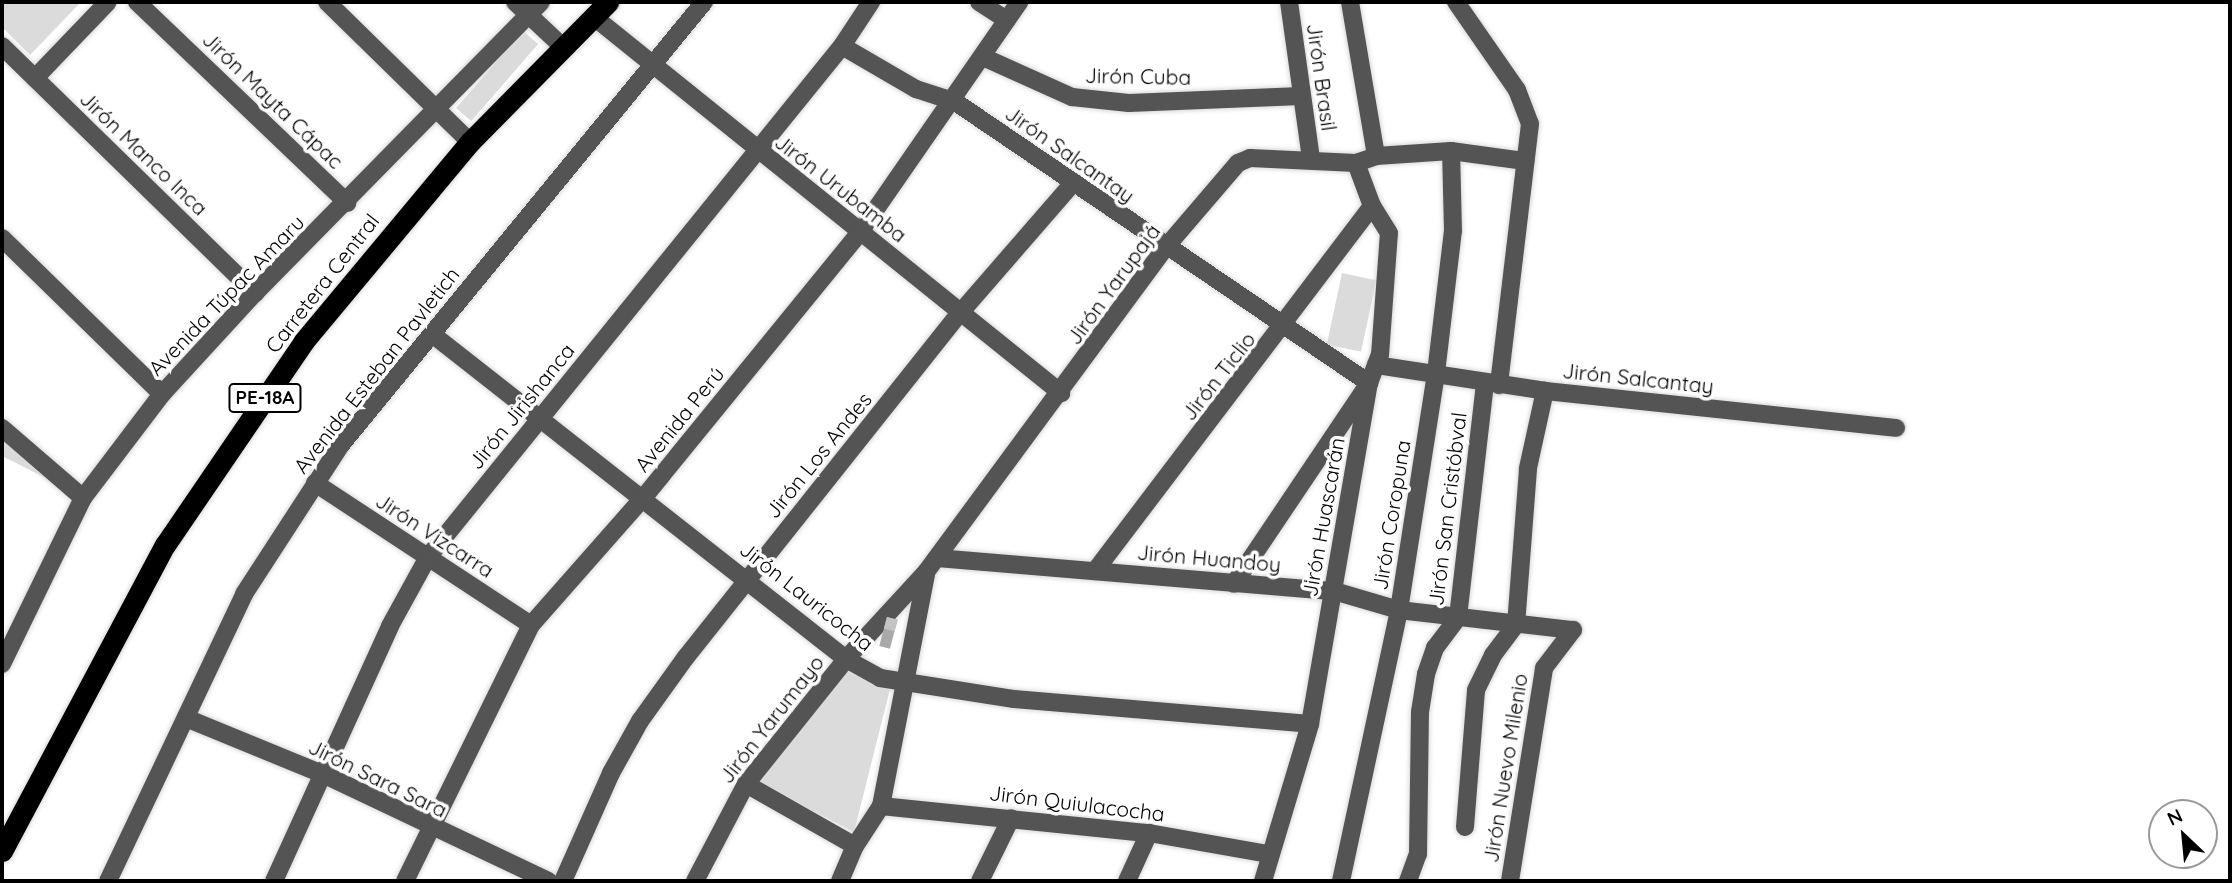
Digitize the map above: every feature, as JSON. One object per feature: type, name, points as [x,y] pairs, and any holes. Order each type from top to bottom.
[{"type":"highway","name":"Carretera Central","points":[[2,851],[112,638],[180,520],[303,341],[470,142],[601,9]]},
{"type":"street","points":[[35,78],[108,2]]},
{"type":"street","name":"Jirón Mayta Cápac","points":[[137,2],[347,202]]},
{"type":"street","points":[[327,2],[470,142]]},
{"type":"street","points":[[515,2],[535,8],[564,48]]},
{"type":"street","name":"Avenida Esteban Pavletich","points":[[108,881],[244,594],[315,483],[650,62],[704,2]]},
{"type":"street","name":"Jirón Jirishanca","points":[[274,881],[325,775],[390,626],[428,557],[842,46],[871,2]]},
{"type":"street","points":[[979,2],[1007,20]]},
{"type":"street","name":"Avenida Perú","points":[[405,881],[428,828],[531,625],[644,497],[860,232],[954,102],[1019,2]]},
{"type":"street","name":"Jirón Brasil","points":[[1289,2],[1311,158]]},
{"type":"street","points":[[1350,2],[1376,156]]},
{"type":"street","name":"Jirón San Cristóbval","points":[[1408,881],[1418,854],[1420,712],[1426,674],[1435,648],[1458,617],[1530,124],[1517,90],[1456,2]]},
{"type":"street","name":"Avenida Túpac Amaru","points":[[2,663],[83,498],[162,394],[254,293],[347,202],[535,8]]},
{"type":"street","name":"Jirón Urubamba","points":[[601,9],[650,62],[756,150],[1062,393]]},
{"type":"street","name":"Jirón Manco Inca","points":[[2,46],[254,293]]},
{"type":"street","name":"Jirón Salcantay","points":[[842,46],[916,89],[954,102],[1284,328],[1369,383]]},
{"type":"street","name":"Jirón Cuba","points":[[983,57],[1072,97],[1129,103],[1301,96]]},
{"type":"street","name":"Jirón Yarupajá","points":[[846,659],[932,565],[1062,393],[1166,247],[1238,163],[1250,158],[1311,158],[1356,163],[1376,156],[1451,151],[1525,161]]},
{"type":"street","name":"Jirón Coropuna","points":[[1341,881],[1399,610],[1436,373],[1453,231],[1451,151]]},
{"type":"street","name":"Jirón Huascarán","points":[[1263,881],[1268,854],[1310,723],[1369,383],[1376,365],[1389,233],[1372,206],[1356,163]]},
{"type":"street","name":"Jirón Los Andes","points":[[563,881],[611,773],[640,721],[748,579],[960,313],[1073,183]]},
{"type":"street","name":"Jirón Ticlio","points":[[1095,572],[1284,328],[1372,206]]},
{"type":"street","points":[[2,238],[162,394]]},
{"type":"street","name":"Jirón Lauricocha","points":[[432,334],[644,497],[846,659],[902,684],[1310,723]]},
{"type":"street","name":"Jirón Salcantay","points":[[1376,365],[1545,391],[1896,428]]},
{"type":"street","points":[[1234,584],[1369,383]]},
{"type":"street","points":[[1465,827],[1476,690],[1493,655],[1516,625],[1528,468],[1545,391]]},
{"type":"street","points":[[2,428],[83,498]]},
{"type":"street","name":"Jirón Vizcarra","points":[[315,483],[531,625]]},
{"type":"street","points":[[840,881],[855,846],[881,806],[902,684],[932,565]]},
{"type":"street","name":"Jirón Huandoy","points":[[932,565],[1095,572],[1334,591],[1399,610],[1573,630]]},
{"type":"street","name":"Jirón Nuevo Milenio","points":[[1510,881],[1544,668],[1573,630]]},
{"type":"street","name":"Jirón Yarumayo","points":[[695,881],[746,784],[846,659]]},
{"type":"street","name":"Jirón Sara Sara","points":[[186,718],[325,775],[428,828],[548,881]]},
{"type":"street","points":[[746,784],[855,846]]},
{"type":"street","name":"Jirón Quiulacocha","points":[[881,806],[1149,833],[1268,854]]},
{"type":"street","points":[[980,881],[1011,817]]},
{"type":"street","points":[[1127,881],[1149,833]]},
{"type":"shaded area","points":[[2,2],[81,2],[30,55],[2,27]]},
{"type":"shaded area","points":[[523,31],[538,44],[471,121],[456,108]]},
{"type":"shaded area","points":[[1342,273],[1376,280],[1361,352],[1327,344]]},
{"type":"shaded area","points":[[2,433],[68,489],[2,456]]},
{"type":"shaded area","points":[[846,671],[890,689],[854,832],[759,783]]},
{"type":"building","points":[[887,617],[898,620],[895,631],[884,629]]}]
